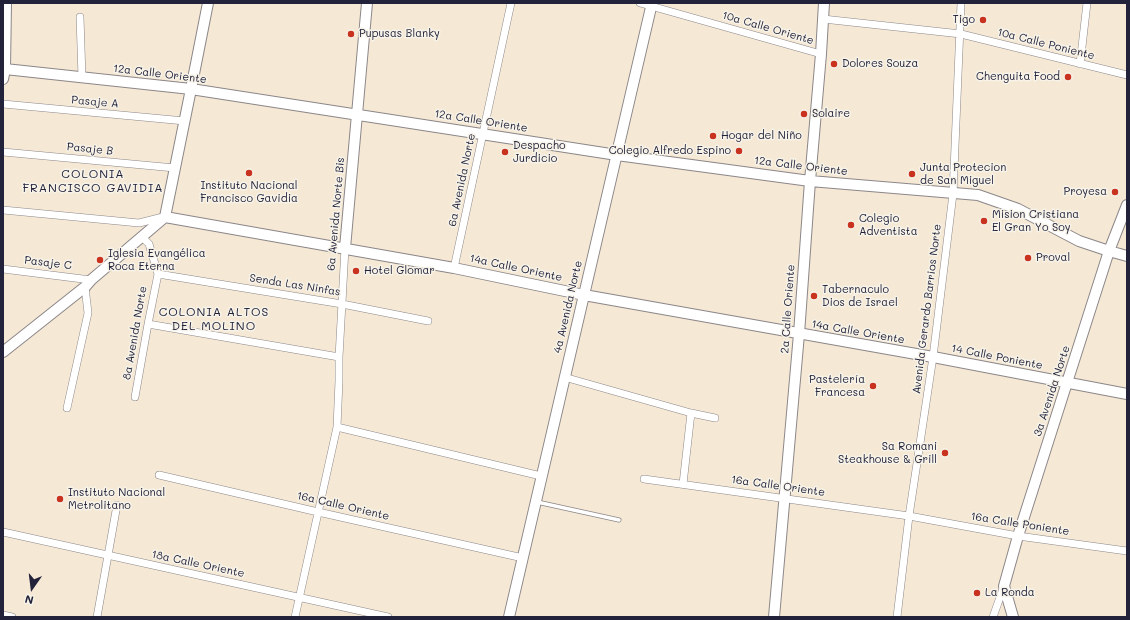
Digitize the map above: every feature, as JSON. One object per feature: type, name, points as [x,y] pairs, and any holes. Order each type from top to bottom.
[{"type":"street","points":[[4,72],[6,3]]},
{"type":"street","points":[[3,352],[88,283],[165,217],[192,89],[208,3]]},
{"type":"street","name":"6a Avenida Norte Bis","points":[[337,427],[345,248],[367,3]]},
{"type":"street","name":"6a Avenida Norte","points":[[454,268],[511,3]]},
{"type":"street","name":"10a Calle Oriente","points":[[640,3],[652,4],[821,54]]},
{"type":"street","name":"2a Calle Oriente","points":[[774,617],[799,334],[824,3]]},
{"type":"street","name":"Avenida Gerardo Barrios Norte","points":[[897,617],[909,516],[933,357],[953,194],[961,34],[961,3]]},
{"type":"street","points":[[1080,64],[1087,3]]},
{"type":"street","name":"4a Avenida Norte","points":[[509,617],[652,4]]},
{"type":"street","points":[[80,17],[82,77]]},
{"type":"street","points":[[822,19],[961,34]]},
{"type":"street","name":"10a Calle Poniente","points":[[961,34],[1127,75]]},
{"type":"street","name":"12a Calle Oriente","points":[[4,72],[82,77],[192,89],[617,155],[810,181],[978,196],[1018,209],[1079,241],[1127,256]]},
{"type":"street","name":"Pasaje A","points":[[3,104],[185,121]]},
{"type":"street","name":"Pasaje B","points":[[3,152],[175,168]]},
{"type":"street","name":"3a Avenida Norte","points":[[992,617],[1004,586],[1018,536],[1109,251],[1127,205]]},
{"type":"street","name":"14a Calle Oriente","points":[[3,210],[139,223],[165,217],[345,248],[454,268],[584,295],[933,357]]},
{"type":"street","points":[[142,237],[148,244],[158,274]]},
{"type":"street","name":"Pasaje C","points":[[3,269],[88,283]]},
{"type":"street","name":"Senda Las Ninfas","points":[[158,274],[342,304],[428,321]]},
{"type":"street","name":"8a Avenida Norte","points":[[136,397],[158,274]]},
{"type":"street","points":[[67,408],[88,312],[88,283]]},
{"type":"street","points":[[148,324],[339,357]]},
{"type":"street","name":"14 Calle Poniente","points":[[933,357],[1127,394]]},
{"type":"street","points":[[564,379],[715,418]]},
{"type":"street","points":[[683,484],[691,413]]},
{"type":"street","points":[[295,617],[337,427],[541,476]]},
{"type":"street","name":"16a Calle Oriente","points":[[159,475],[523,558]]},
{"type":"street","name":"16a Calle Oriente","points":[[644,479],[909,516]]},
{"type":"street","points":[[97,617],[117,506]]},
{"type":"street","name":"16a Calle Poniente","points":[[909,516],[1018,536],[1127,552]]},
{"type":"street","name":"18a Calle Oriente","points":[[3,532],[388,617]]},
{"type":"street","points":[[1004,586],[1013,617]]},
{"type":"street","points":[[3,615],[12,617]]},
{"type":"lane","points":[[536,502],[618,520]]},
{"type":"place","name":"Tigo","points":[[983,20]]},
{"type":"place","name":"Pupusas Blanky","points":[[351,34]]},
{"type":"place","name":"Dolores Souza","points":[[834,64]]},
{"type":"place","name":"Chenguita Food","points":[[1068,77]]},
{"type":"place","name":"Solaire","points":[[804,114]]},
{"type":"place","name":"Hogar del Niño","points":[[713,136]]},
{"type":"place","name":"Colegio Alfredo Espino","points":[[739,151]]},
{"type":"place","name":"Despacho Jurdicio","points":[[505,152]]},
{"type":"place","name":"Instituto Nacional Francisco Gavidia","points":[[249,173]]},
{"type":"place","name":"Junta Protecion de San Miguel","points":[[912,174]]},
{"type":"place","name":"Proyesa","points":[[1115,192]]},
{"type":"place","name":"Mision Cristiana El Gran Yo Soy","points":[[984,221]]},
{"type":"place","name":"Colegio Adventista","points":[[851,225]]},
{"type":"place","name":"Proval","points":[[1028,258]]},
{"type":"place","name":"Iglesia Evangélica Roca Eterna","points":[[100,260]]},
{"type":"place","name":"Hotel Glomar","points":[[356,271]]},
{"type":"place","name":"Tabernaculo Dios de Israel","points":[[814,296]]},
{"type":"place","name":"Pastelería Francesa","points":[[873,386]]},
{"type":"place","name":"Sa Romani Steakhouse & Grill","points":[[945,453]]},
{"type":"place","name":"Instituto Nacional Metrolitano","points":[[60,499]]},
{"type":"place","name":"La Ronda","points":[[977,593]]},
{"type":"district","name":"COLONIA FRANCISCO GAVIDIA","points":[[93,181]]},
{"type":"district","name":"COLONIA ALTOS DEL MOLINO","points":[[214,319]]}]
